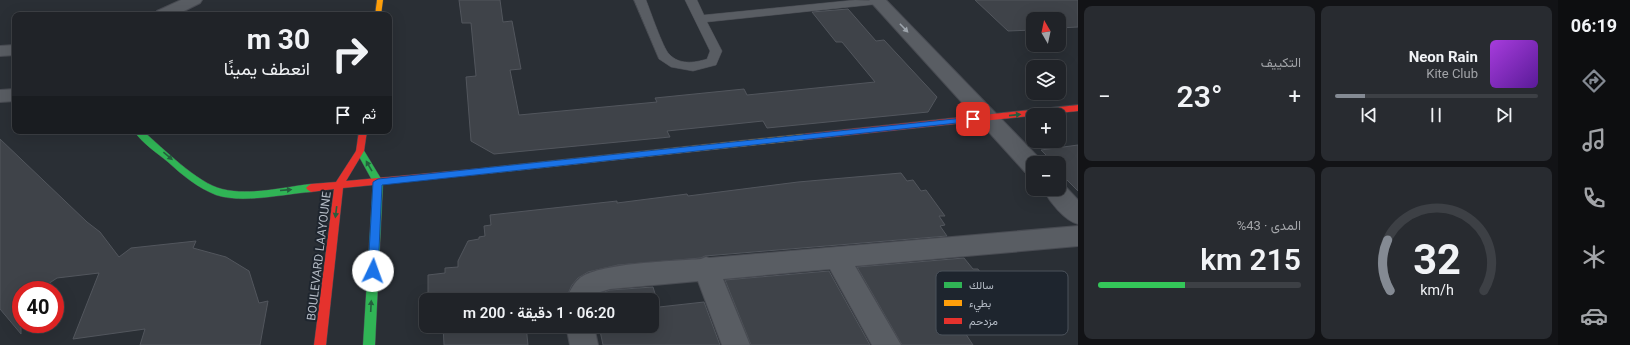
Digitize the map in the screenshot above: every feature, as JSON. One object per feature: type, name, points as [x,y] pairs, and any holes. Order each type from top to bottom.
[{"type":"street","points":[[169,12],[194,0]]},
{"type":"street","points":[[378,12],[380,0]]},
{"type":"street","points":[[877,1],[1026,158]]},
{"type":"street","points":[[0,51],[12,50]]},
{"type":"street","points":[[0,96],[12,95]]},
{"type":"street","points":[[142,134],[198,182],[219,192],[244,194],[378,182],[1078,108]]},
{"type":"street","name":"BOULEVARD LAAYOUNE","points":[[320,345],[340,185],[360,151],[363,134]]},
{"type":"street","points":[[360,151],[378,182],[369,345]]},
{"type":"street","points":[[1060,196],[1078,215]]},
{"type":"street","points":[[582,293],[584,289],[594,282],[610,278],[706,268],[837,258],[1078,236]]},
{"type":"street","points":[[837,258],[887,345]]},
{"type":"street","points":[[706,268],[736,345]]},
{"type":"street","points":[[581,333],[584,345]]},
{"type":"lane","points":[[640,0],[663,56],[675,64],[693,67],[712,62],[716,51],[691,0]]},
{"type":"lane","points":[[700,18],[877,1]]},
{"type":"building","points":[[459,0],[500,0],[503,22],[512,21],[521,69],[510,70],[519,115],[657,102],[655,98],[744,89],[747,95],[875,82],[842,42],[836,42],[812,12],[848,9],[876,41],[884,40],[937,97],[928,112],[767,128],[763,121],[667,131],[670,137],[494,154],[471,141],[466,77],[476,76],[471,23],[462,23]]},
{"type":"building","points":[[975,0],[1078,0],[1078,27],[1066,28],[1066,12],[1026,12],[1026,30],[1008,31]]},
{"type":"building","points":[[0,139],[87,222],[100,232],[119,257],[131,248],[196,241],[193,248],[226,257],[249,271],[259,303],[268,301],[260,345],[140,345],[145,329],[73,339],[99,273],[57,278],[52,281],[12,281],[12,323],[0,309]]},
{"type":"building","points":[[1078,145],[1078,191],[1066,179],[1066,156],[1047,156],[1041,150],[1066,148],[1066,147]]},
{"type":"building","points":[[901,173],[907,181],[913,180],[921,191],[926,190],[945,216],[939,216],[945,225],[940,226],[947,236],[705,256],[701,258],[618,265],[588,272],[578,278],[572,285],[568,293],[428,293],[428,275],[445,273],[445,268],[458,267],[458,261],[468,241],[485,236],[484,226],[491,225],[490,215],[617,201],[617,203],[687,194],[688,196],[798,182]]},
{"type":"building","points":[[964,258],[973,269],[978,269],[979,271],[936,271],[936,335],[966,335],[973,345],[902,345],[857,267]]},
{"type":"building","points":[[829,271],[870,345],[751,345],[725,280]]},
{"type":"building","points":[[653,287],[655,293],[601,293],[610,290]]},
{"type":"building","points":[[704,302],[720,345],[603,345],[600,333],[659,333],[659,307]]},
{"type":"building","points":[[443,333],[527,333],[528,345],[444,345]]},
{"type":"traffic: fast","points":[[141,134],[188,174],[209,188],[219,192],[240,195],[311,188]]},
{"type":"traffic: fast","points":[[360,151],[378,182],[369,345]]},
{"type":"traffic: slow","points":[[378,12],[380,0]]},
{"type":"traffic: slow","points":[[484,171],[804,137]]},
{"type":"traffic: jam","points":[[804,137],[1078,108]]},
{"type":"traffic: jam","points":[[320,345],[339,185],[360,151],[363,134]]},
{"type":"traffic: jam","points":[[311,188],[484,171]]},
{"type":"route","points":[[373,271],[378,182],[973,119]]}]
